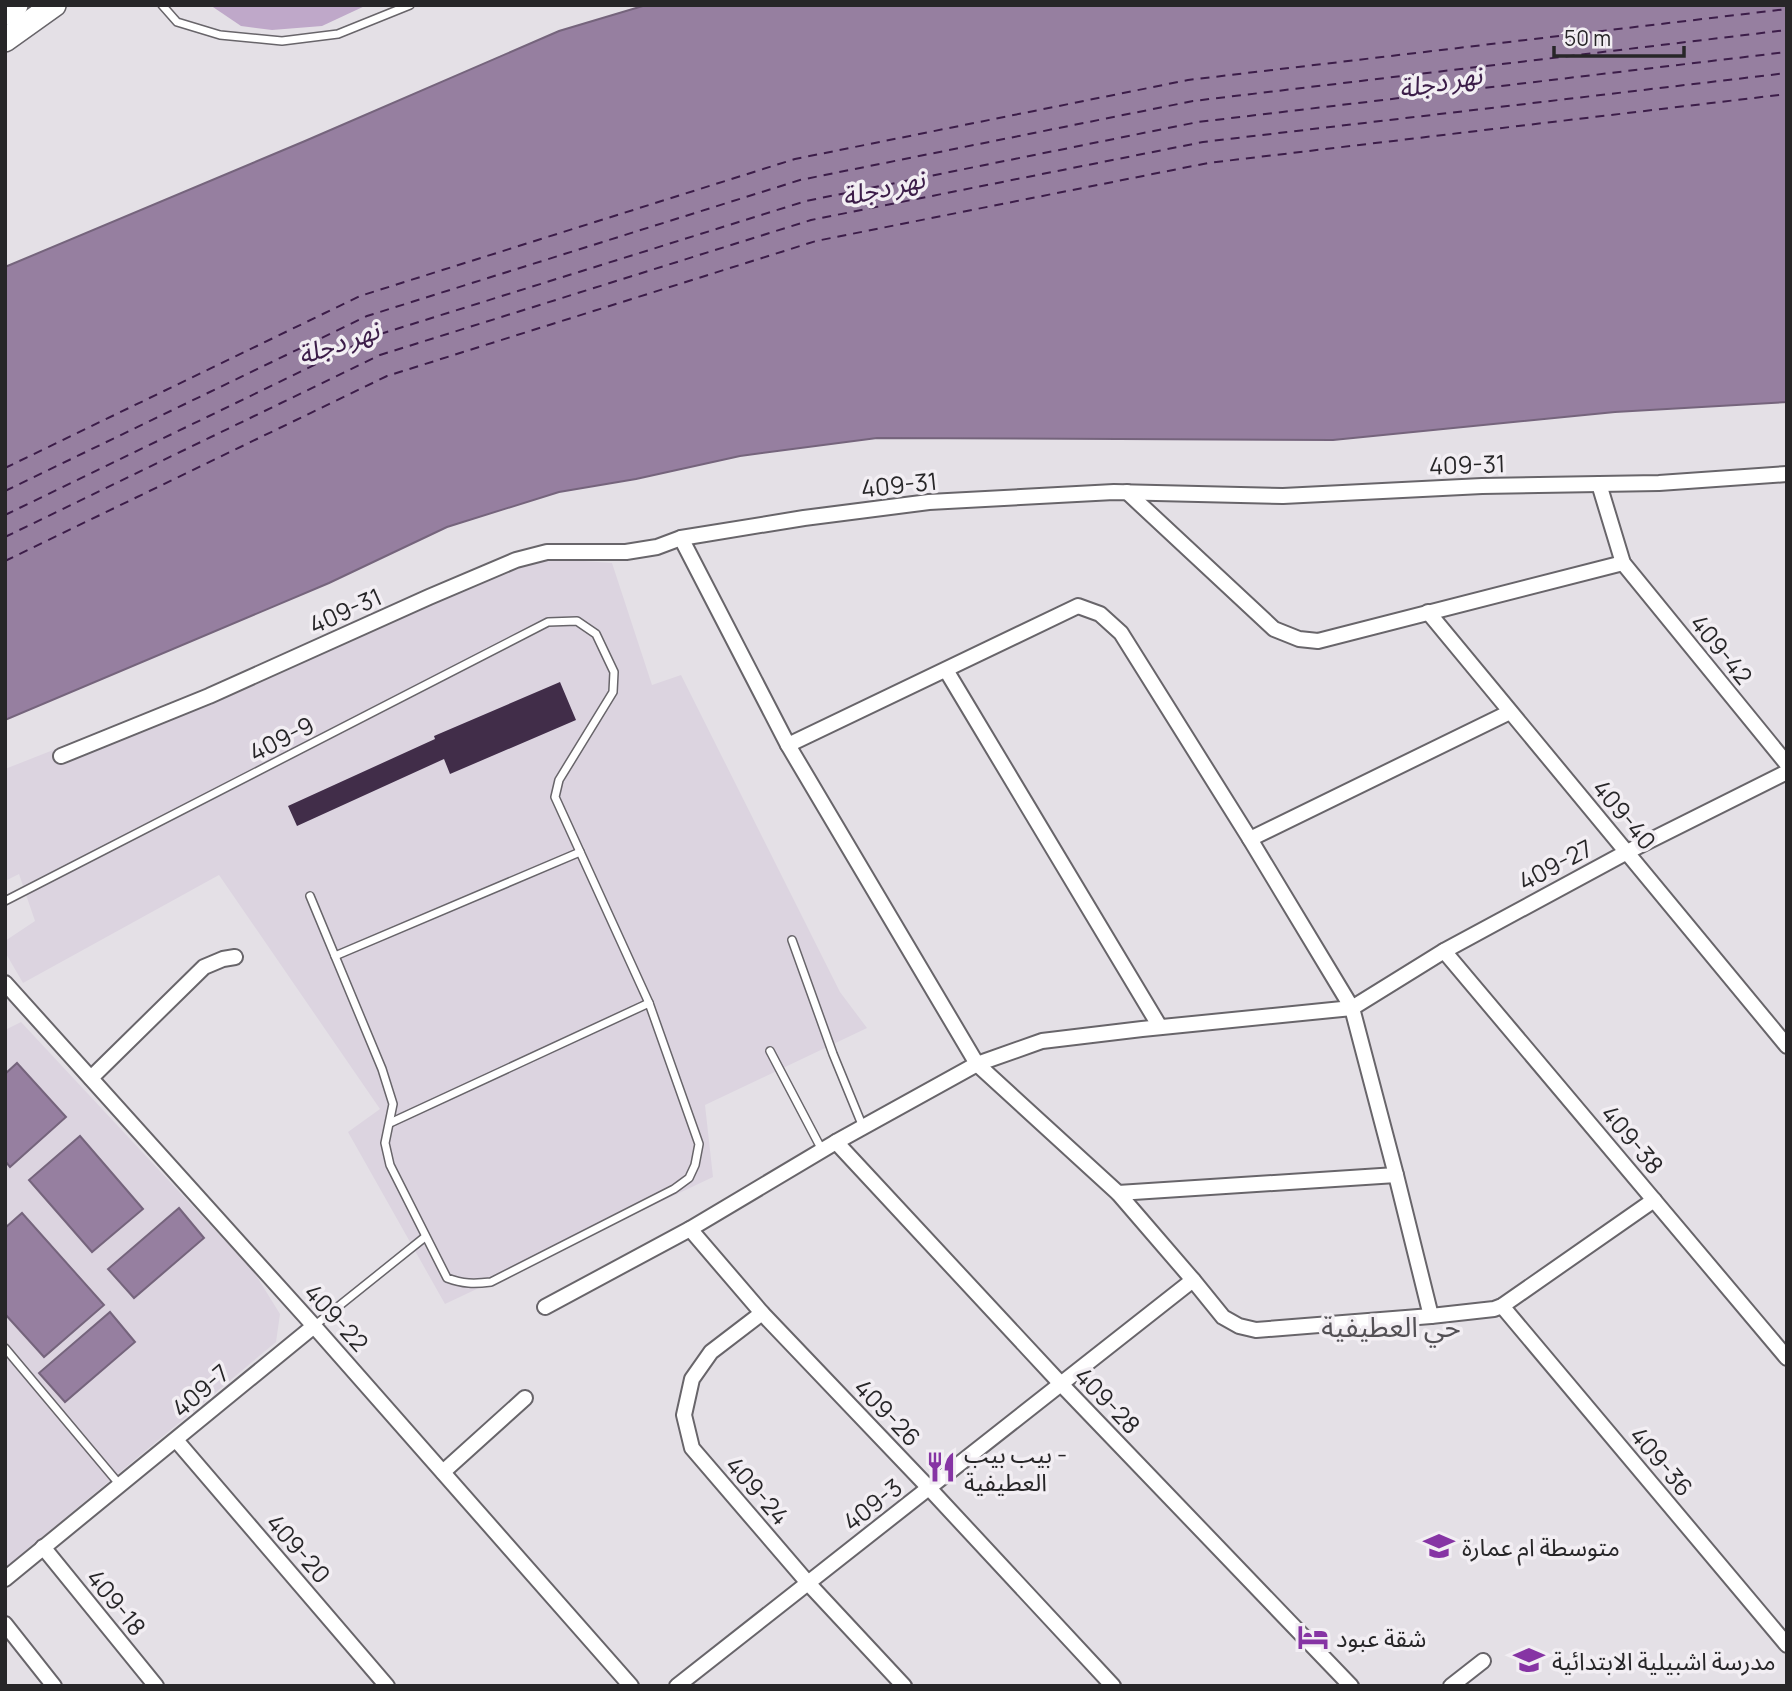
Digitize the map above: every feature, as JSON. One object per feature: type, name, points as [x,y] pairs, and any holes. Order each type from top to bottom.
[{"type":"main road","points":[[5,13],[16,5]]},
{"type":"main road","points":[[5,40],[54,5]]},
{"type":"street","name":"409-31","points":[[61,756],[209,696],[516,560],[547,552],[626,552],[657,547],[681,538],[804,518],[929,502],[1127,492],[1283,496],[1482,486],[1660,483],[1787,474]]},
{"type":"street","points":[[1127,492],[1274,629],[1299,639],[1318,641],[1623,563],[1599,484]]},
{"type":"street","points":[[681,538],[788,745],[978,1064],[1118,1193],[1223,1317],[1239,1326],[1256,1330],[1487,1311],[1502,1306],[1654,1200]]},
{"type":"street","name":"409-42","points":[[1623,563],[1787,764]]},
{"type":"street","points":[[788,745],[1078,606],[1100,614],[1121,633],[1352,1008],[1431,1316]]},
{"type":"street","name":"409-40","points":[[1428,612],[1787,1045]]},
{"type":"street","points":[[947,670],[1160,1027]]},
{"type":"street","points":[[1250,839],[1510,712]]},
{"type":"street","name":"409-27","points":[[1352,1008],[1444,951],[1627,852],[1787,772]]},
{"type":"street","name":"409-38","points":[[1444,951],[1787,1358]]},
{"type":"street","points":[[91,1078],[204,967],[235,957]]},
{"type":"street","name":"409-22","points":[[5,983],[314,1325],[631,1686]]},
{"type":"street","points":[[545,1307],[690,1230],[822,1150],[978,1064],[1042,1041],[1352,1008]]},
{"type":"street","name":"409-28","points":[[836,1142],[1061,1384],[1351,1686]]},
{"type":"street","points":[[1118,1193],[1396,1175]]},
{"type":"street","name":"409-26","points":[[690,1230],[762,1313],[1112,1686]]},
{"type":"street","name":"409-3","points":[[677,1686],[1193,1280]]},
{"type":"street","name":"409-36","points":[[1502,1306],[1787,1645]]},
{"type":"street","name":"409-24","points":[[762,1313],[710,1352],[692,1379],[684,1415],[692,1448],[808,1583],[904,1686]]},
{"type":"street","name":"409-7","points":[[5,1579],[314,1325]]},
{"type":"street","points":[[443,1472],[525,1398]]},
{"type":"street","name":"409-20","points":[[176,1440],[387,1686]]},
{"type":"street","name":"409-18","points":[[43,1547],[156,1686]]},
{"type":"street","points":[[5,1624],[54,1686]]},
{"type":"street","points":[[1451,1686],[1483,1661]]},
{"type":"lane","points":[[162,5],[177,22],[220,35],[282,41],[338,34],[410,5]]},
{"type":"lane","name":"409-9","points":[[5,901],[548,622],[577,621],[596,634],[614,672],[613,692],[559,780],[555,797],[580,852]]},
{"type":"lane","points":[[310,896],[382,1069],[393,1104],[385,1143],[390,1166],[447,1278],[463,1284],[491,1282],[662,1196],[689,1178],[695,1165],[699,1143],[649,1003],[580,852],[335,956]]},
{"type":"lane","points":[[792,940],[833,1054],[863,1127]]},
{"type":"lane","points":[[390,1123],[649,1003]]},
{"type":"lane","points":[[770,1051],[822,1150]]},
{"type":"lane","name":"409-7","points":[[314,1325],[425,1237]]},
{"type":"lane","points":[[5,1348],[120,1485]]},
{"type":"shaded area","points":[[210,5],[367,5],[322,26],[272,30],[241,26]]},
{"type":"shaded area","points":[[541,558],[612,563],[652,685],[681,675],[840,992],[867,1028],[705,1105],[713,1177],[445,1304],[348,1132],[380,1109],[219,875],[23,983],[5,952],[5,941],[35,921],[19,874],[5,881],[5,769]]},
{"type":"shaded area","points":[[21,1022],[254,1272],[280,1314],[276,1342],[5,1568],[5,1027],[7,1029]]},
{"type":"water","name":"نهر دجلة","points":[[646,5],[1787,5],[1787,402],[1615,412],[1333,440],[877,438],[740,456],[636,479],[559,492],[447,527],[329,583],[5,720],[5,267],[559,31]]},
{"type":"water","points":[[17,1063],[66,1117],[10,1167],[5,1161],[5,1074]]},
{"type":"water","points":[[80,1136],[143,1209],[92,1252],[29,1180]]},
{"type":"water","points":[[179,1208],[204,1238],[134,1298],[108,1269]]},
{"type":"water","points":[[22,1213],[104,1305],[44,1357],[5,1314],[5,1228]]},
{"type":"water","points":[[110,1312],[135,1342],[65,1402],[39,1373]]},
{"type":"building","points":[[560,682],[576,720],[450,774],[444,759],[297,826],[288,806],[435,739],[434,736]]},
{"type":"ferry route","points":[[5,468],[360,296],[795,159],[1188,80],[1787,9]]},
{"type":"ferry route","points":[[5,491],[367,316],[800,180],[1193,101],[1787,30]]},
{"type":"ferry route","points":[[5,515],[374,336],[806,201],[1198,122],[1787,52]]},
{"type":"ferry route","points":[[5,537],[380,355],[811,220],[1203,142],[1787,73]]},
{"type":"ferry route","points":[[5,561],[387,376],[816,241],[1208,163],[1787,94]]},
{"type":"place","name":"بيب بيب - العطيفية","points":[[941,1467]]},
{"type":"place","name":"متوسطة ام عمارة","points":[[1439,1546]]},
{"type":"place","name":"شقة عبود","points":[[1313,1637]]},
{"type":"place","name":"مدرسة اشبيلية الابتدائية","points":[[1529,1660]]},
{"type":"district","name":"حي العطيفية","points":[[1391,1326]]}]
